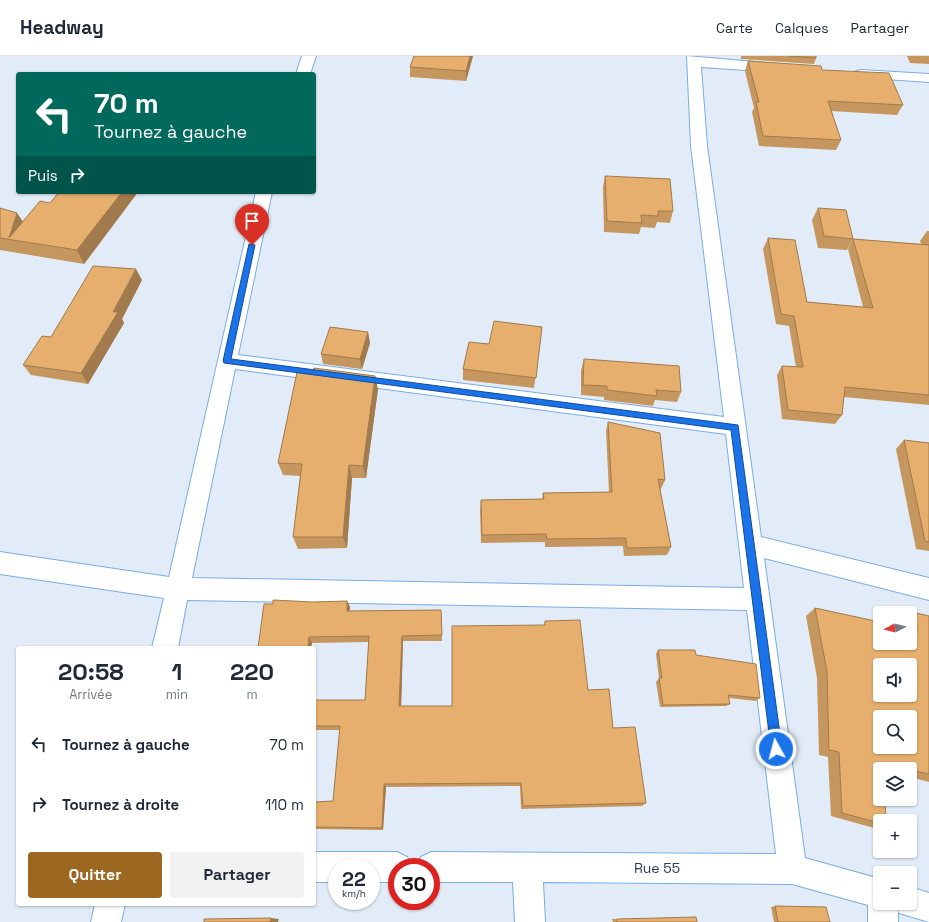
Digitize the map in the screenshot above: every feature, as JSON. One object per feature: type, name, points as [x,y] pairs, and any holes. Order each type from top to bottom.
[{"type":"street","points":[[304,72],[309,56]]},
{"type":"street","points":[[788,68],[694,59],[699,146],[792,869]]},
{"type":"street","points":[[851,73],[929,78]]},
{"type":"street","points":[[165,646],[264,194]]},
{"type":"street","points":[[227,361],[735,427]]},
{"type":"street","points":[[751,545],[929,589]]},
{"type":"street","points":[[0,563],[178,589],[757,599]]},
{"type":"street","points":[[316,867],[388,867]]},
{"type":"street","name":"Rue 55","points":[[440,867],[792,869],[873,892]]},
{"type":"street","points":[[527,868],[530,922]]},
{"type":"street","points":[[917,904],[929,908]]},
{"type":"street","points":[[106,922],[110,906]]},
{"type":"street","points":[[883,910],[883,922]]},
{"type":"building","points":[[414,56],[470,56],[466,71],[410,67]]},
{"type":"building","points":[[788,56],[816,56],[816,58]]},
{"type":"building","points":[[748,61],[821,66],[822,70],[889,73],[903,105],[828,101],[841,140],[763,136],[756,102],[759,102]]},
{"type":"building","points":[[605,176],[670,179],[673,211],[658,211],[658,216],[641,215],[642,223],[607,221]]},
{"type":"building","points":[[57,194],[120,194],[77,250],[0,238],[0,208],[17,213],[9,238],[40,201],[50,203]]},
{"type":"building","points":[[818,208],[846,210],[853,239],[824,236]]},
{"type":"building","points":[[768,238],[795,240],[807,302],[873,308],[853,239],[929,245],[929,395],[845,387],[842,415],[788,410],[782,366],[803,367],[794,316],[781,314]]},
{"type":"building","points":[[93,266],[136,269],[113,312],[118,312],[81,373],[23,365],[42,336],[51,337]]},
{"type":"building","points":[[494,321],[542,327],[536,378],[463,369],[469,342],[489,344]]},
{"type":"building","points":[[330,327],[368,332],[360,359],[321,354]]},
{"type":"building","points":[[584,359],[679,366],[681,392],[656,390],[657,396],[607,390],[607,386],[583,385]]},
{"type":"building","points":[[314,368],[375,376],[363,466],[349,465],[343,537],[293,537],[302,464],[278,463],[297,372],[312,372]]},
{"type":"building","points":[[608,422],[660,433],[665,480],[658,479],[671,547],[627,548],[626,538],[547,539],[546,534],[482,535],[481,500],[544,499],[543,493],[612,492]]},
{"type":"building","points":[[904,440],[929,443],[929,542],[925,541]]},
{"type":"building","points":[[273,600],[313,602],[347,601],[347,611],[441,610],[442,635],[402,636],[399,706],[452,706],[452,626],[545,625],[545,621],[580,620],[588,690],[609,689],[613,728],[635,727],[646,803],[523,806],[521,783],[384,784],[382,828],[316,827],[316,802],[333,801],[340,726],[316,726],[316,700],[365,700],[369,636],[309,637],[308,646],[258,646],[264,604],[273,604]]},
{"type":"building","points":[[815,608],[873,620],[873,650],[917,650],[917,613],[929,616],[929,774],[917,771],[917,762],[873,762],[873,806],[885,806],[886,814],[873,814],[873,821],[842,813],[839,752],[829,750],[827,672]]},
{"type":"building","points":[[658,650],[695,650],[696,655],[756,664],[760,698],[728,695],[730,704],[663,705],[659,678],[662,678]]},
{"type":"building","points":[[775,906],[826,907],[830,922],[778,922]]},
{"type":"building","points":[[696,917],[697,922],[617,922],[617,919]]},
{"type":"building","points":[[271,918],[270,922],[204,922],[204,919]]},
{"type":"route","points":[[252,245],[227,361],[735,427],[776,749]]}]
